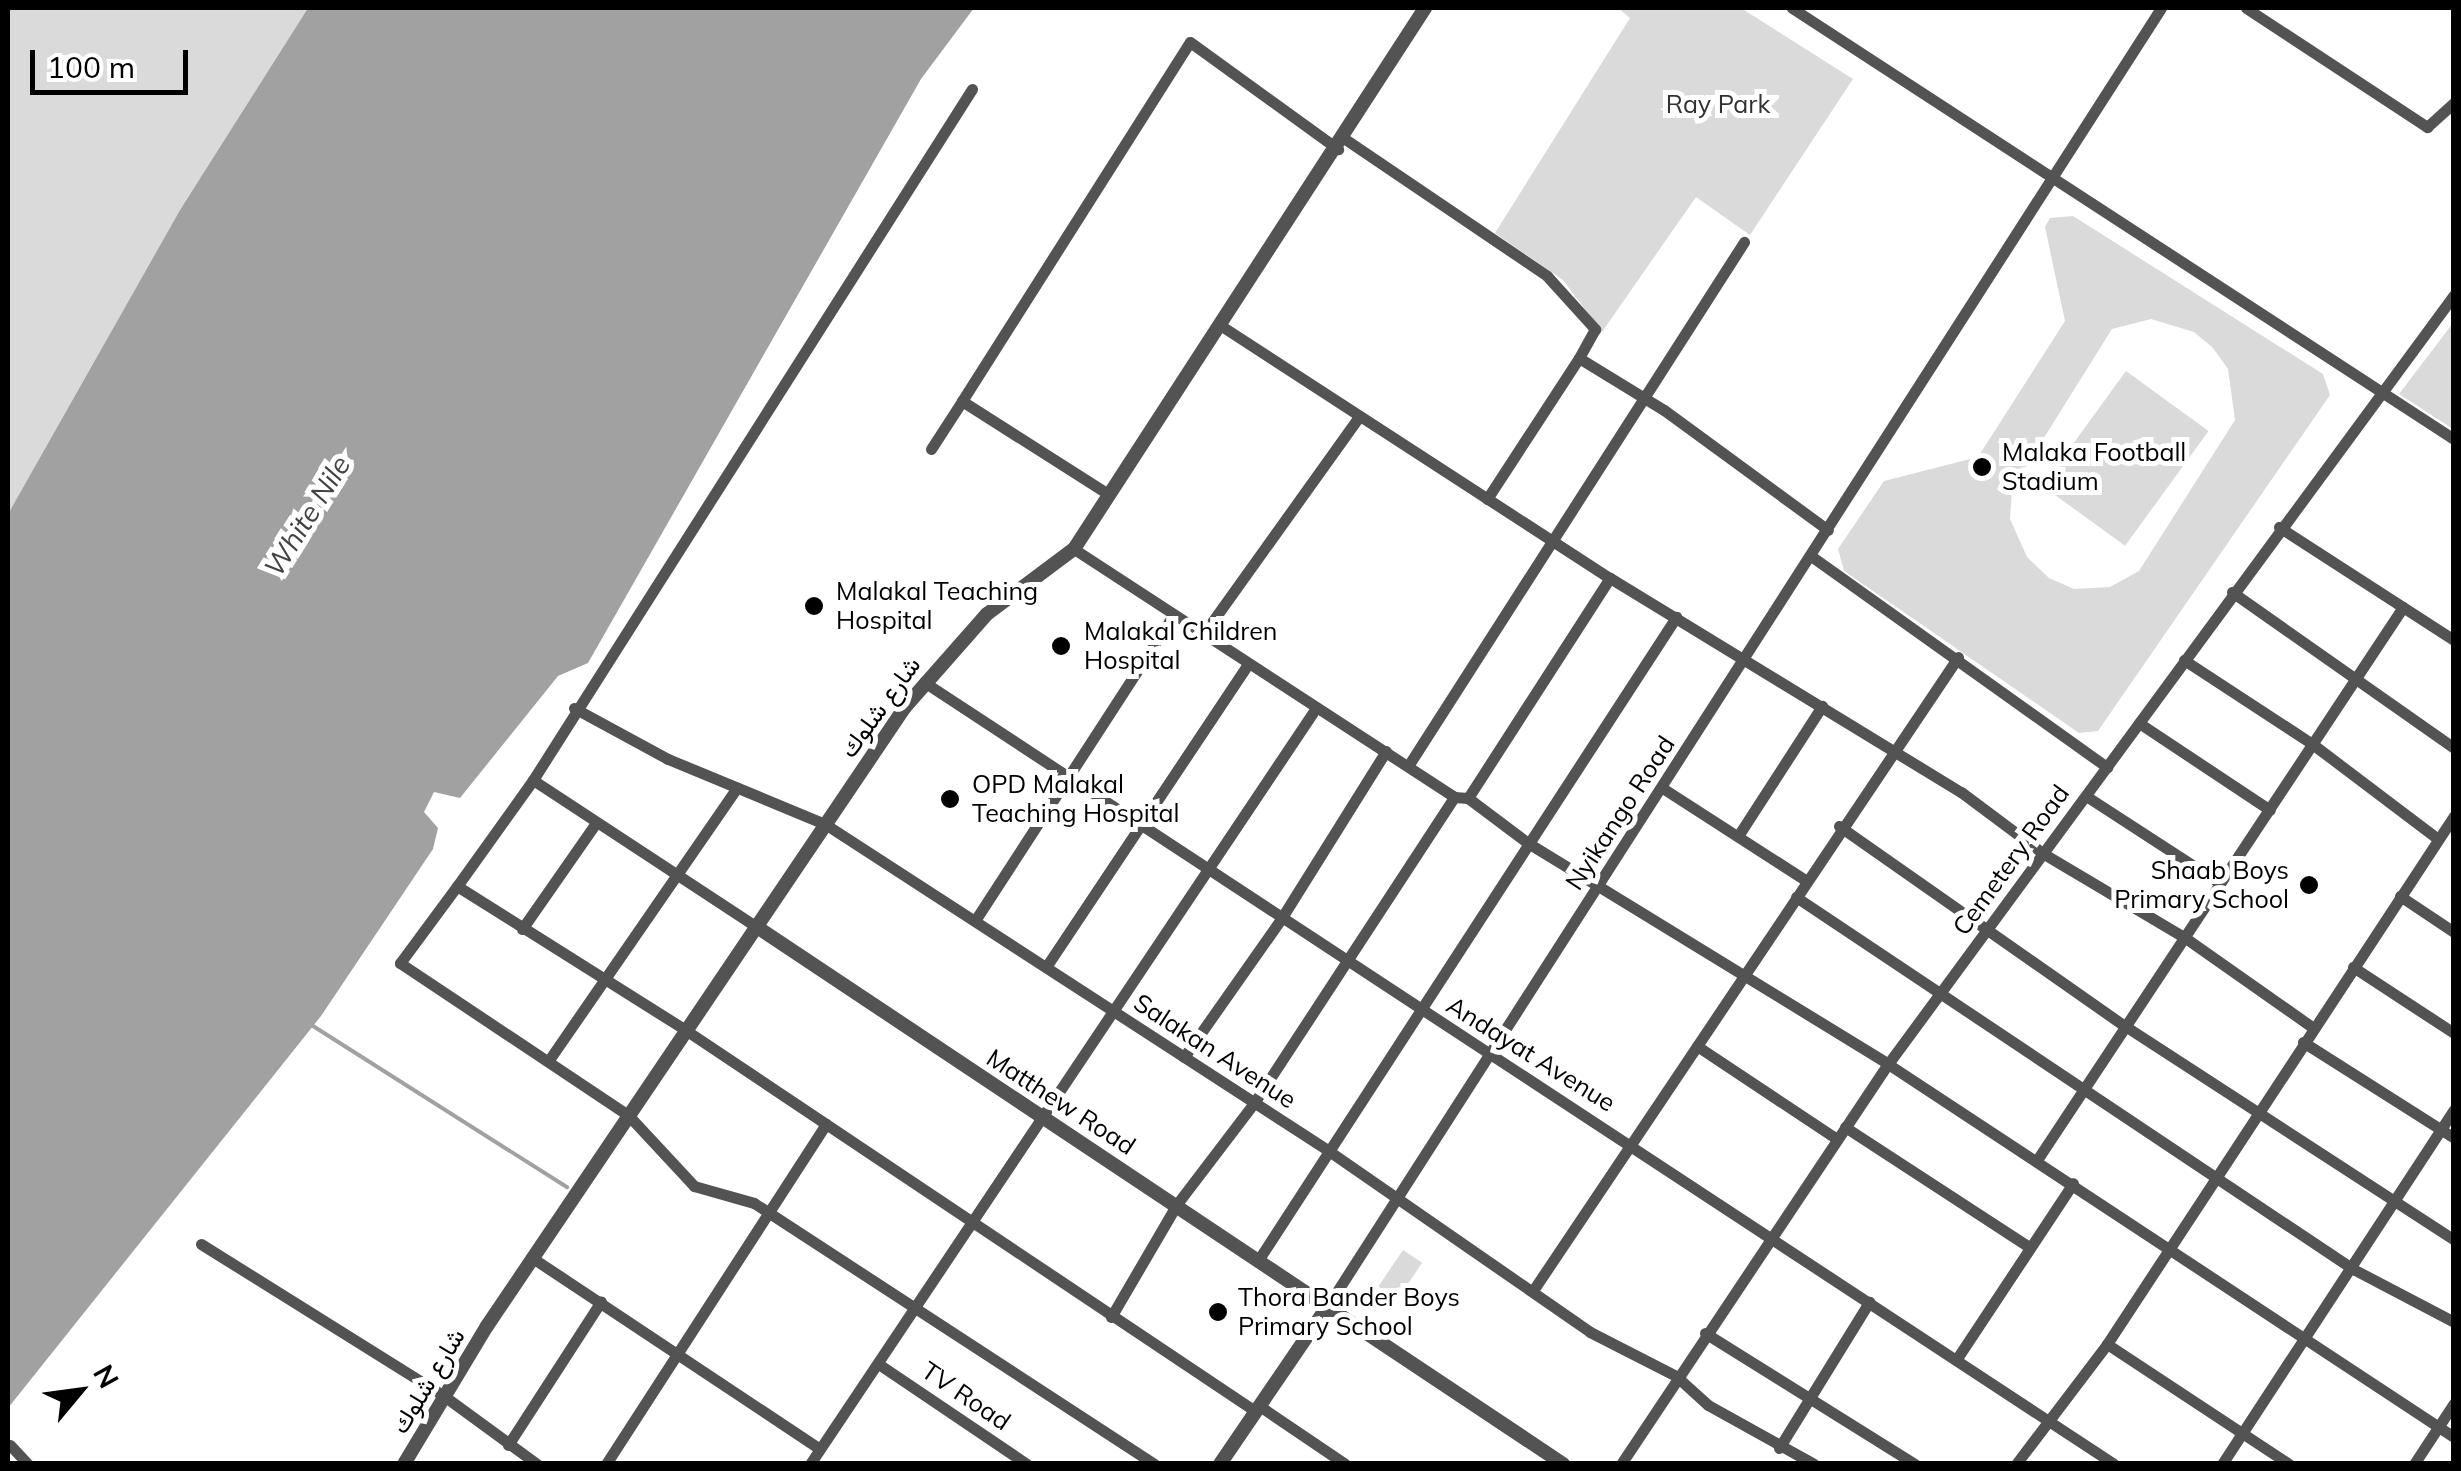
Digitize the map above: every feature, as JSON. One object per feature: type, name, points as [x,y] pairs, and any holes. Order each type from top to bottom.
[{"type":"street","name":"شارع شلوك","points":[[404,1464],[444,1396],[629,1116],[924,682],[987,614],[1074,549],[1342,144],[1425,8]]},
{"type":"street","points":[[1792,8],[2052,182],[2454,439]]},
{"type":"street","name":"Nyikango Road","points":[[1220,1464],[1664,790],[2160,8]]},
{"type":"street","points":[[2246,8],[2427,128],[2454,104]]},
{"type":"street","points":[[931,449],[1190,42],[1547,276],[1596,329],[1487,499]]},
{"type":"street","points":[[972,88],[574,708],[533,780],[400,963],[629,1116],[694,1186],[727,1191],[766,1214],[1155,1464]]},
{"type":"street","points":[[1410,762],[1549,539],[1744,242]]},
{"type":"street","name":"Cemetery Road","points":[[1620,1464],[1888,1064],[2278,527],[2454,295]]},
{"type":"street","points":[[1223,327],[1610,578],[1891,749],[2044,854],[2184,937],[2312,1027]]},
{"type":"street","points":[[1579,358],[1644,397],[1828,530]]},
{"type":"street","points":[[962,401],[1108,494]]},
{"type":"street","points":[[1202,636],[1359,418]]},
{"type":"street","points":[[2278,527],[2454,640]]},
{"type":"street","points":[[1074,549],[1172,617],[1386,751],[1410,762],[1454,797],[1468,798],[1528,843],[1601,884],[1888,1064],[2168,1244],[2454,1436]]},
{"type":"street","points":[[1811,556],[2107,767]]},
{"type":"street","points":[[1468,798],[1610,578]]},
{"type":"street","points":[[2232,592],[2352,683],[2454,748]]},
{"type":"street","points":[[2036,1160],[2402,607]]},
{"type":"street","points":[[1259,1259],[1416,1008],[1676,616]]},
{"type":"street","points":[[976,919],[1172,617]]},
{"type":"street","points":[[1534,1289],[1807,881],[1839,826],[1958,658]]},
{"type":"street","points":[[2184,660],[2445,836]]},
{"type":"street","points":[[1046,967],[1248,664]]},
{"type":"street","name":"Andayat Avenue","points":[[924,682],[2114,1464]]},
{"type":"street","points":[[1738,836],[1822,706]]},
{"type":"street","name":"Salakan Avenue","points":[[574,708],[737,787],[825,824],[1326,1150],[1534,1289],[1590,1332],[1676,1376],[1708,1405],[1779,1448],[1814,1464]]},
{"type":"street","points":[[810,1464],[880,1365],[971,1219],[1044,1119],[1316,708]]},
{"type":"street","points":[[2139,723],[2270,810]]},
{"type":"street","points":[[1184,1058],[1281,919],[1386,751]]},
{"type":"street","name":"Matthew Road","points":[[533,780],[1564,1464]]},
{"type":"street","points":[[549,1060],[737,787]]},
{"type":"street","points":[[1664,790],[1807,881]]},
{"type":"street","points":[[2086,796],[2220,882]]},
{"type":"street","points":[[1111,1317],[1177,1204],[1254,1103],[1454,797]]},
{"type":"street","points":[[2016,1464],[2053,1421],[2107,1344],[2255,1110],[2445,836],[2454,816]]},
{"type":"street","points":[[522,929],[596,823]]},
{"type":"street","points":[[1839,826],[2126,1026],[2454,1240]]},
{"type":"street","points":[[457,886],[686,1031],[971,1219],[1111,1317],[1344,1464]]},
{"type":"street","points":[[1796,896],[2353,1269],[2454,1322]]},
{"type":"street","points":[[2400,896],[2454,932]]},
{"type":"street","points":[[2353,967],[2454,1033]]},
{"type":"street","points":[[2303,1042],[2454,1138]]},
{"type":"street","points":[[1697,1046],[1837,1138]]},
{"type":"street","points":[[2222,1464],[2454,1110]]},
{"type":"street","points":[[606,1464],[826,1124]]},
{"type":"street","points":[[1845,1127],[2029,1248]]},
{"type":"street","points":[[1956,1360],[2072,1183]]},
{"type":"street","points":[[201,1244],[444,1396],[536,1464]]},
{"type":"street","points":[[534,1259],[820,1449]]},
{"type":"street","points":[[508,1445],[600,1301]]},
{"type":"street","points":[[1779,1448],[1868,1302]]},
{"type":"street","points":[[1705,1333],[1915,1464]]},
{"type":"street","points":[[2107,1344],[2289,1464]]},
{"type":"street","name":"TV Road","points":[[880,1365],[1027,1464]]},
{"type":"street","points":[[2414,1464],[2454,1403]]},
{"type":"street","points":[[10,1445],[28,1464]]},
{"type":"green space","points":[[8,8],[308,8],[180,210],[8,514]]},
{"type":"green space","name":"Ray Park","points":[[1618,8],[1741,8],[1853,79],[1750,235],[1696,197],[1602,332],[1563,280],[1495,233],[1630,18]]},
{"type":"green space","name":"Malaka Football Stadium","points":[[2073,216],[2323,374],[2330,395],[2098,731],[2079,733],[1844,571],[1838,549],[1884,481],[1978,457],[2065,321],[2045,227],[2050,218]],"holes":[[[2151,319],[2194,332],[2213,348],[2228,369],[2235,420],[2139,571],[2110,587],[2074,589],[2049,578],[2027,557],[2010,519],[2012,489],[2112,329]]]},
{"type":"green space","points":[[2453,323],[2453,429],[2399,394]]},
{"type":"green space","name":"Malaka Football Stadium","points":[[2126,371],[2209,431],[2125,546],[2043,486]]},
{"type":"green space","points":[[1403,1250],[1422,1263],[1397,1299],[1378,1286]]},
{"type":"water","name":"White Nile","points":[[308,8],[974,8],[921,79],[588,663],[558,676],[460,798],[434,792],[424,812],[438,828],[433,849],[321,1016],[8,1408],[8,514],[180,210]]},
{"type":"waterway","points":[[313,1026],[567,1187]]},
{"type":"place","name":"Malaka Football Stadium","points":[[1982,467]]},
{"type":"place","name":"Malakal Teaching Hospital","points":[[814,606]]},
{"type":"place","name":"Malakal Children Hospital","points":[[1061,646]]},
{"type":"place","name":"OPD Malakal Teaching Hospital","points":[[950,799]]},
{"type":"place","name":"Shaab Boys Primary School","points":[[2309,885]]},
{"type":"place","name":"Thora Bander Boys Primary School","points":[[1218,1312]]}]
